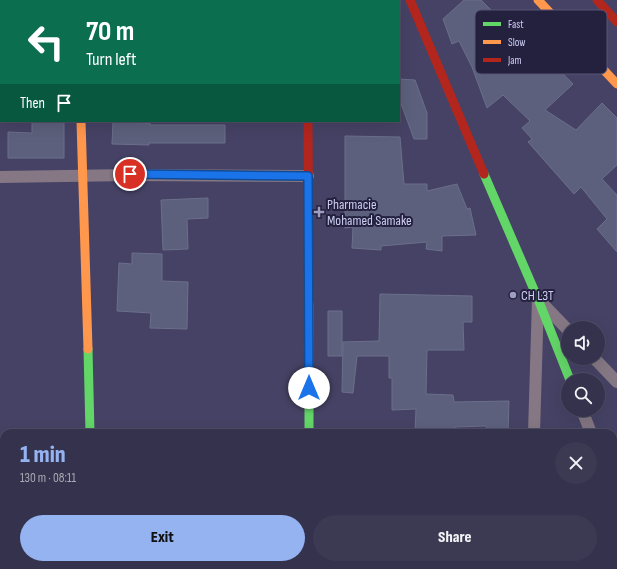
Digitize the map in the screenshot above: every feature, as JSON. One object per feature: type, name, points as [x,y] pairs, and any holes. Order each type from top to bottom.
[{"type":"street","points":[[410,0],[538,299],[567,373]]},
{"type":"street","points":[[538,0],[547,10]]},
{"type":"street","points":[[597,0],[606,10]]},
{"type":"street","points":[[607,11],[617,22]]},
{"type":"street","points":[[607,73],[617,84]]},
{"type":"street","points":[[81,122],[90,429]]},
{"type":"street","points":[[308,122],[309,429]]},
{"type":"street","points":[[0,177],[130,174],[308,176]]},
{"type":"street","points":[[538,299],[561,323]]},
{"type":"street","points":[[534,429],[538,299]]},
{"type":"street","points":[[601,365],[617,382]]},
{"type":"street","points":[[585,417],[589,429]]},
{"type":"building","points":[[464,0],[481,0],[491,10],[475,10],[475,74],[563,74],[573,84],[545,110],[576,130],[602,103],[617,118],[617,165],[602,179],[617,195],[617,252],[597,229],[607,219],[581,187],[574,194],[528,142],[532,139],[522,128],[530,121],[503,95],[487,108],[472,67],[459,41],[452,44],[443,19]]},
{"type":"building","points":[[400,79],[415,80],[427,113],[427,139],[414,139],[400,101]]},
{"type":"building","points":[[32,122],[64,122],[64,158],[8,158],[8,132],[32,133]]},
{"type":"building","points":[[113,122],[150,123],[150,125],[225,125],[225,143],[149,143],[149,145],[112,144]]},
{"type":"building","points":[[345,136],[400,137],[404,184],[427,184],[427,191],[457,184],[467,209],[470,208],[476,235],[442,236],[442,251],[426,249],[427,242],[381,246],[381,250],[352,248],[353,227],[345,228]]},
{"type":"building","points":[[208,198],[208,218],[187,219],[188,249],[163,250],[161,200]]},
{"type":"building","points":[[132,253],[162,254],[162,281],[188,282],[187,329],[150,328],[151,313],[117,311],[119,263],[132,264]]},
{"type":"building","points":[[380,294],[472,296],[472,322],[463,322],[464,350],[427,350],[426,394],[453,395],[454,402],[509,401],[508,429],[486,429],[486,426],[455,427],[455,429],[415,429],[416,409],[392,410],[392,378],[389,378],[389,356],[357,356],[353,393],[342,392],[343,342],[379,341]]},
{"type":"building","points":[[328,311],[342,311],[342,356],[328,356]]},
{"type":"traffic: fast","points":[[484,174],[538,299],[567,373]]},
{"type":"traffic: fast","points":[[309,303],[309,429]]},
{"type":"traffic: fast","points":[[88,349],[90,429]]},
{"type":"traffic: slow","points":[[538,0],[547,10]]},
{"type":"traffic: slow","points":[[607,73],[617,84]]},
{"type":"traffic: slow","points":[[81,122],[88,349]]},
{"type":"traffic: jam","points":[[410,0],[484,174]]},
{"type":"traffic: jam","points":[[597,0],[606,10]]},
{"type":"traffic: jam","points":[[607,11],[617,22]]},
{"type":"traffic: jam","points":[[308,122],[309,303]]},
{"type":"place","name":"Pharmacie Mohamed Samake","points":[[319,212]]},
{"type":"place","name":"CH L3T","points":[[513,295]]},
{"type":"route","points":[[130,174],[308,176],[309,388]]}]
